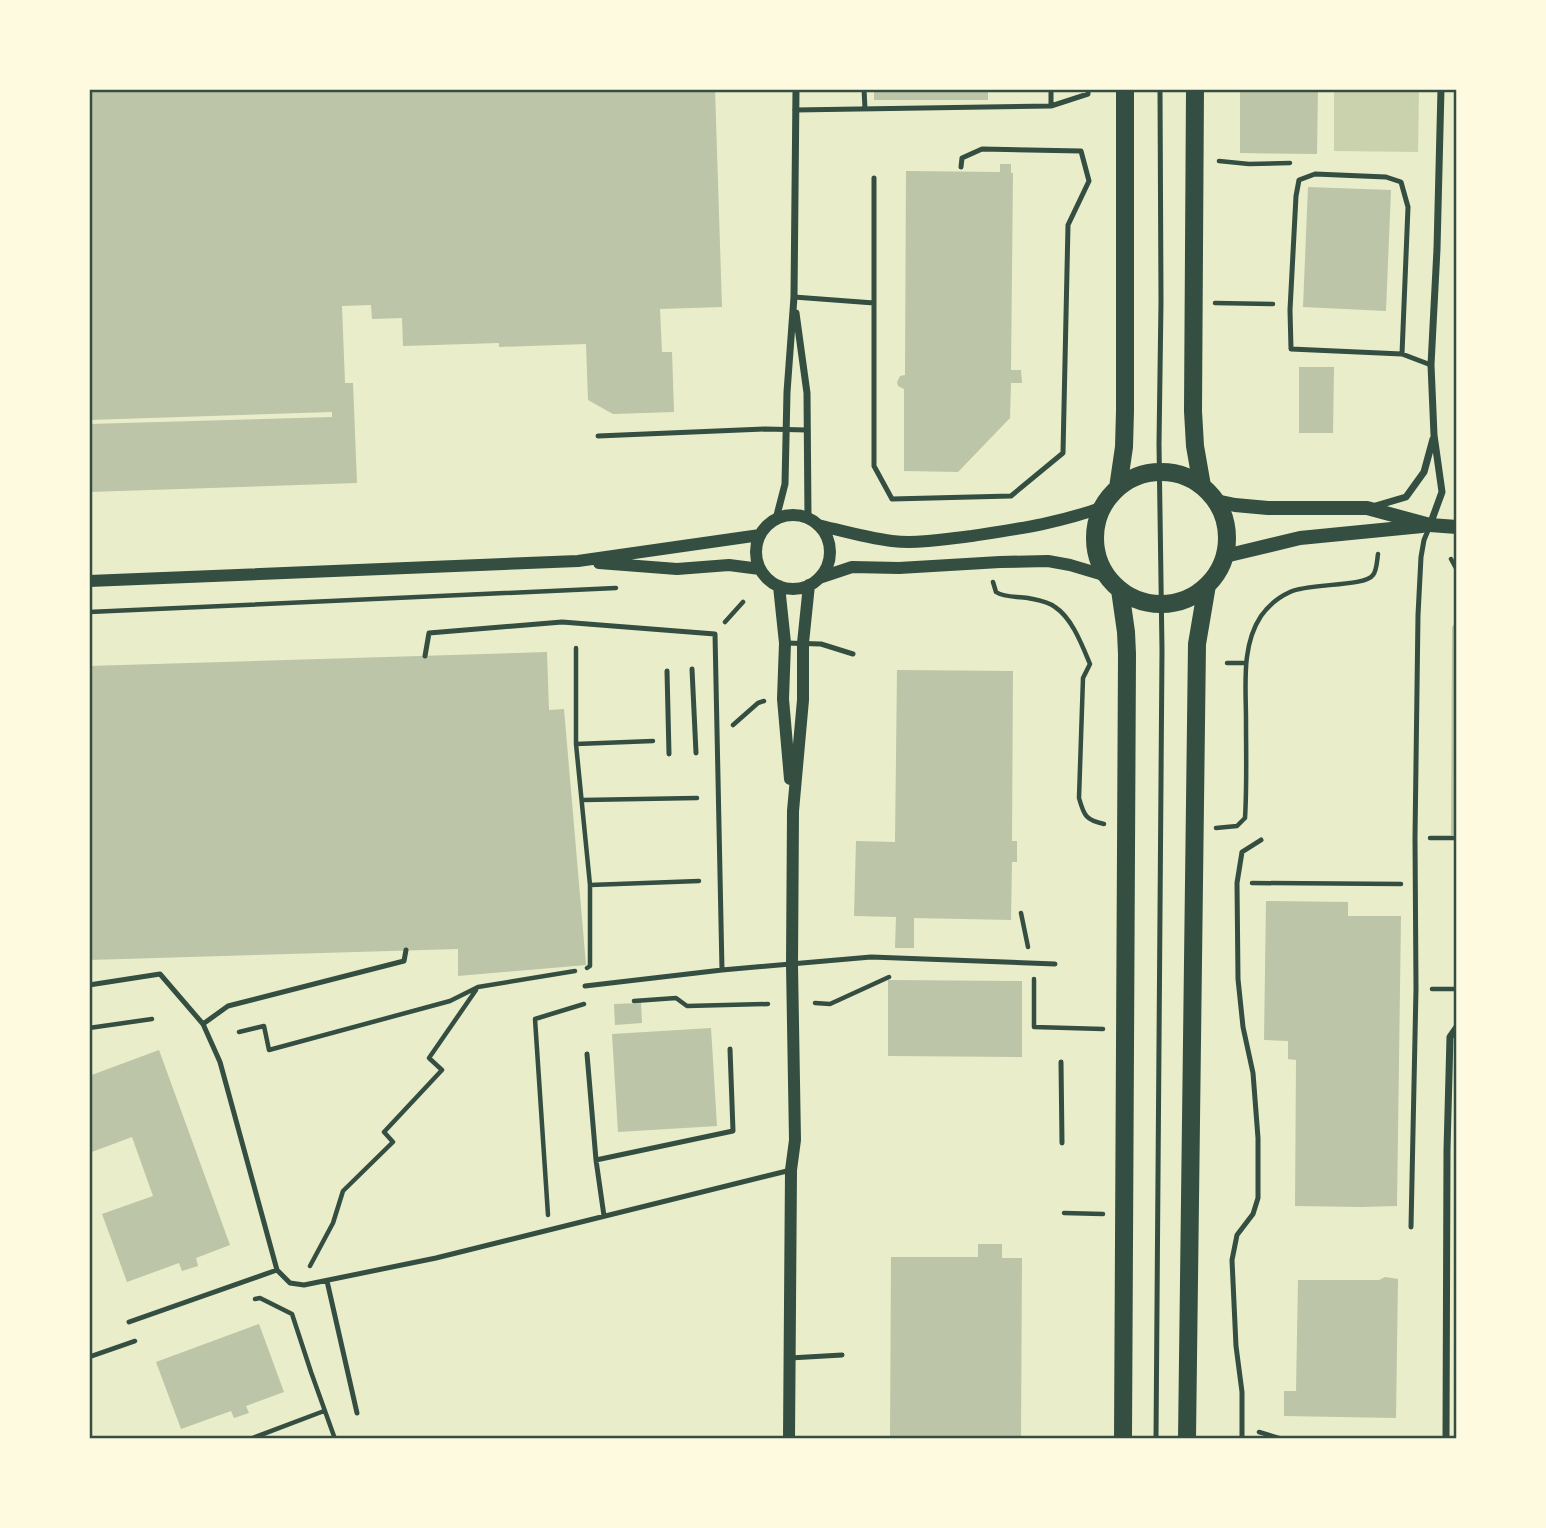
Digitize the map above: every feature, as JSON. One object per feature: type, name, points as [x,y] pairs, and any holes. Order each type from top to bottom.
[{"type":"main road","points":[[1118,488],[1124,447],[1125,411],[1125,89]]},
{"type":"main road","points":[[1195,89],[1193,411],[1195,446],[1202,486]]},
{"type":"main road","points":[[1160,472],[1182,475],[1210,493],[1225,522],[1227,534],[1225,556],[1207,585],[1186,599],[1162,604],[1147,603],[1120,590],[1101,565],[1095,541],[1103,506],[1118,488],[1130,479],[1160,472]]},
{"type":"main road","points":[[1216,501],[1268,508],[1367,508],[1430,525]]},
{"type":"main road","points":[[1225,556],[1300,538],[1430,525],[1457,527]]},
{"type":"main road","points":[[1187,1439],[1197,644],[1207,585]]},
{"type":"main road","points":[[1120,590],[1128,654],[1123,1439]]},
{"type":"street","points":[[776,519],[785,484],[787,392],[794,297],[796,89]]},
{"type":"street","points":[[1430,525],[1442,492],[1434,435],[1432,365],[1441,89]]},
{"type":"street","points":[[789,1439],[791,1170],[794,1140],[793,811],[803,700],[803,643],[814,581],[827,567],[830,550],[827,537],[813,521],[807,393],[794,297]]},
{"type":"street","points":[[1367,508],[1406,497],[1424,472],[1434,435]]},
{"type":"street","points":[[1103,506],[1048,524],[939,540],[895,541],[855,534],[793,514],[767,525],[760,535],[756,551],[757,562],[768,579],[779,586],[793,589],[852,567],[899,568],[1048,561],[1107,576]]},
{"type":"street","points":[[89,581],[578,561],[760,535]]},
{"type":"street","points":[[578,561],[677,569],[729,565],[760,569]]},
{"type":"street","points":[[779,586],[785,643],[783,699],[793,811]]},
{"type":"street","points":[[1446,1439],[1450,1037],[1457,1027]]},
{"type":"lane","points":[[864,89],[865,109]]},
{"type":"lane","points":[[1051,89],[1051,106]]},
{"type":"lane","points":[[796,110],[1051,106],[1088,94],[1088,89]]},
{"type":"lane","points":[[1156,1439],[1161,1000],[1160,89]]},
{"type":"lane","points":[[874,178],[874,466],[892,499],[1011,496],[1063,453],[1068,225],[1089,181],[1081,151],[982,149],[962,158],[961,167]]},
{"type":"lane","points":[[1402,354],[1408,207],[1401,182],[1386,177],[1315,174],[1299,180],[1290,310],[1291,349],[1402,354],[1432,365]]},
{"type":"lane","points":[[794,297],[874,303]]},
{"type":"lane","points":[[598,436],[765,429],[807,430]]},
{"type":"lane","points":[[1410,1227],[1416,989],[1418,615],[1421,557],[1430,525]]},
{"type":"lane","points":[[425,656],[429,633],[562,622],[715,634],[722,970]]},
{"type":"lane","points":[[785,643],[821,644],[853,654]]},
{"type":"lane","points":[[692,669],[696,753]]},
{"type":"lane","points":[[667,671],[669,754]]},
{"type":"lane","points":[[1242,1439],[1242,1392],[1236,1346],[1232,1260],[1237,1236],[1252,1214],[1258,1198],[1258,1138],[1253,1073],[1243,1027],[1238,979],[1237,883],[1241,852],[1261,839]]},
{"type":"lane","points":[[203,1024],[228,1006],[404,961],[406,950]]},
{"type":"lane","points":[[585,986],[871,957],[1055,964]]},
{"type":"lane","points":[[89,985],[160,974],[203,1024],[220,1062],[277,1270],[290,1283],[304,1286],[436,1258],[791,1170]]},
{"type":"lane","points":[[596,1160],[733,1131],[730,1049]]},
{"type":"lane","points":[[587,1054],[596,1160],[604,1216]]},
{"type":"lane","points":[[1061,1062],[1062,1143]]},
{"type":"lane","points":[[129,1322],[277,1270]]},
{"type":"lane","points":[[327,1281],[358,1413]]},
{"type":"lane","points":[[790,1358],[842,1355]]},
{"type":"path","points":[[1214,303],[1283,305],[1290,310]]},
{"type":"path","points":[[1213,828],[1237,826],[1245,818],[1246,663],[1252,633],[1261,615],[1270,605],[1291,591],[1325,584],[1357,583],[1368,579],[1374,575],[1378,554]]},
{"type":"path","points":[[1451,559],[1457,570]]},
{"type":"path","points":[[992,578],[996,592],[1002,596],[1041,600],[1056,607],[1069,621],[1092,663],[1083,678],[1079,798],[1083,813],[1091,821],[1109,825]]},
{"type":"path","points":[[89,612],[626,588]]},
{"type":"path","points":[[715,634],[743,602]]},
{"type":"path","points":[[239,1032],[264,1026],[269,1049],[450,1001],[478,987],[583,970],[590,966],[590,885],[576,744],[576,648]]},
{"type":"path","points":[[1227,663],[1246,663]]},
{"type":"path","points":[[583,800],[697,798]]},
{"type":"path","points":[[1415,838],[1457,838]]},
{"type":"path","points":[[590,885],[699,881]]},
{"type":"path","points":[[1237,883],[1415,884]]},
{"type":"path","points":[[1021,913],[1034,977],[1034,1027],[1107,1028]]},
{"type":"path","points":[[1457,932],[1457,992]]},
{"type":"path","points":[[815,1003],[830,1004],[889,977]]},
{"type":"path","points":[[312,1260],[333,1223],[343,1191],[393,1142],[384,1132],[442,1070],[429,1058],[478,987]]},
{"type":"path","points":[[624,1002],[676,998],[687,1006],[768,1004]]},
{"type":"path","points":[[550,1230],[536,1019],[586,1004]]},
{"type":"path","points":[[89,1028],[152,1019]]},
{"type":"path","points":[[1064,1213],[1107,1215]]},
{"type":"path","points":[[248,1301],[260,1298],[292,1314],[335,1439]]},
{"type":"path","points":[[89,1357],[138,1340]]},
{"type":"path","points":[[250,1439],[324,1411]]},
{"type":"green space","points":[[1334,89],[1419,90],[1418,152],[1334,151]]},
{"type":"building","points":[[89,89],[715,89],[722,307],[660,309],[662,352],[672,352],[674,412],[613,414],[588,400],[586,344],[403,346],[402,318],[372,319],[371,305],[342,306],[345,383],[353,383],[357,483],[89,492],[89,424],[332,417],[332,412],[89,420]]},
{"type":"building","points":[[874,89],[988,89],[988,100],[874,100]]},
{"type":"building","points":[[1240,89],[1318,89],[1317,154],[1240,153]]},
{"type":"building","points":[[1000,164],[1011,164],[1013,173],[1011,370],[1021,370],[1022,383],[1011,383],[1010,418],[958,472],[904,471],[904,389],[898,386],[897,382],[900,376],[905,375],[906,171],[1000,172]]},
{"type":"building","points":[[1308,187],[1391,190],[1386,311],[1303,307]]},
{"type":"building","points":[[1299,367],[1334,367],[1333,433],[1299,433]]},
{"type":"building","points":[[1457,620],[1457,835],[1451,835],[1452,627]]},
{"type":"building","points":[[547,652],[549,710],[564,709],[586,965],[458,976],[458,949],[89,960],[89,666]]},
{"type":"building","points":[[897,670],[1013,671],[1012,841],[1017,841],[1017,862],[1012,862],[1011,920],[914,918],[914,948],[895,948],[896,917],[854,916],[856,841],[895,842]]},
{"type":"building","points":[[1266,901],[1348,902],[1348,916],[1401,916],[1397,1206],[1295,1206],[1296,1060],[1288,1059],[1288,1041],[1264,1040]]},
{"type":"building","points":[[888,980],[1022,981],[1022,1057],[888,1056]]},
{"type":"building","points":[[641,1003],[642,1023],[615,1025],[614,1004]]},
{"type":"building","points":[[711,1028],[717,1126],[618,1132],[612,1034]]},
{"type":"building","points":[[159,1050],[230,1245],[196,1258],[198,1266],[182,1271],[179,1263],[127,1282],[102,1214],[153,1196],[132,1137],[89,1153],[89,1076]]},
{"type":"building","points":[[978,1244],[1002,1244],[1002,1258],[1022,1258],[1021,1439],[890,1439],[891,1257],[978,1257]]},
{"type":"building","points":[[1385,1277],[1398,1279],[1396,1418],[1284,1416],[1284,1391],[1296,1391],[1298,1280],[1379,1280]]},
{"type":"building","points":[[259,1324],[284,1392],[246,1406],[249,1413],[234,1418],[231,1411],[181,1429],[156,1362]]}]
